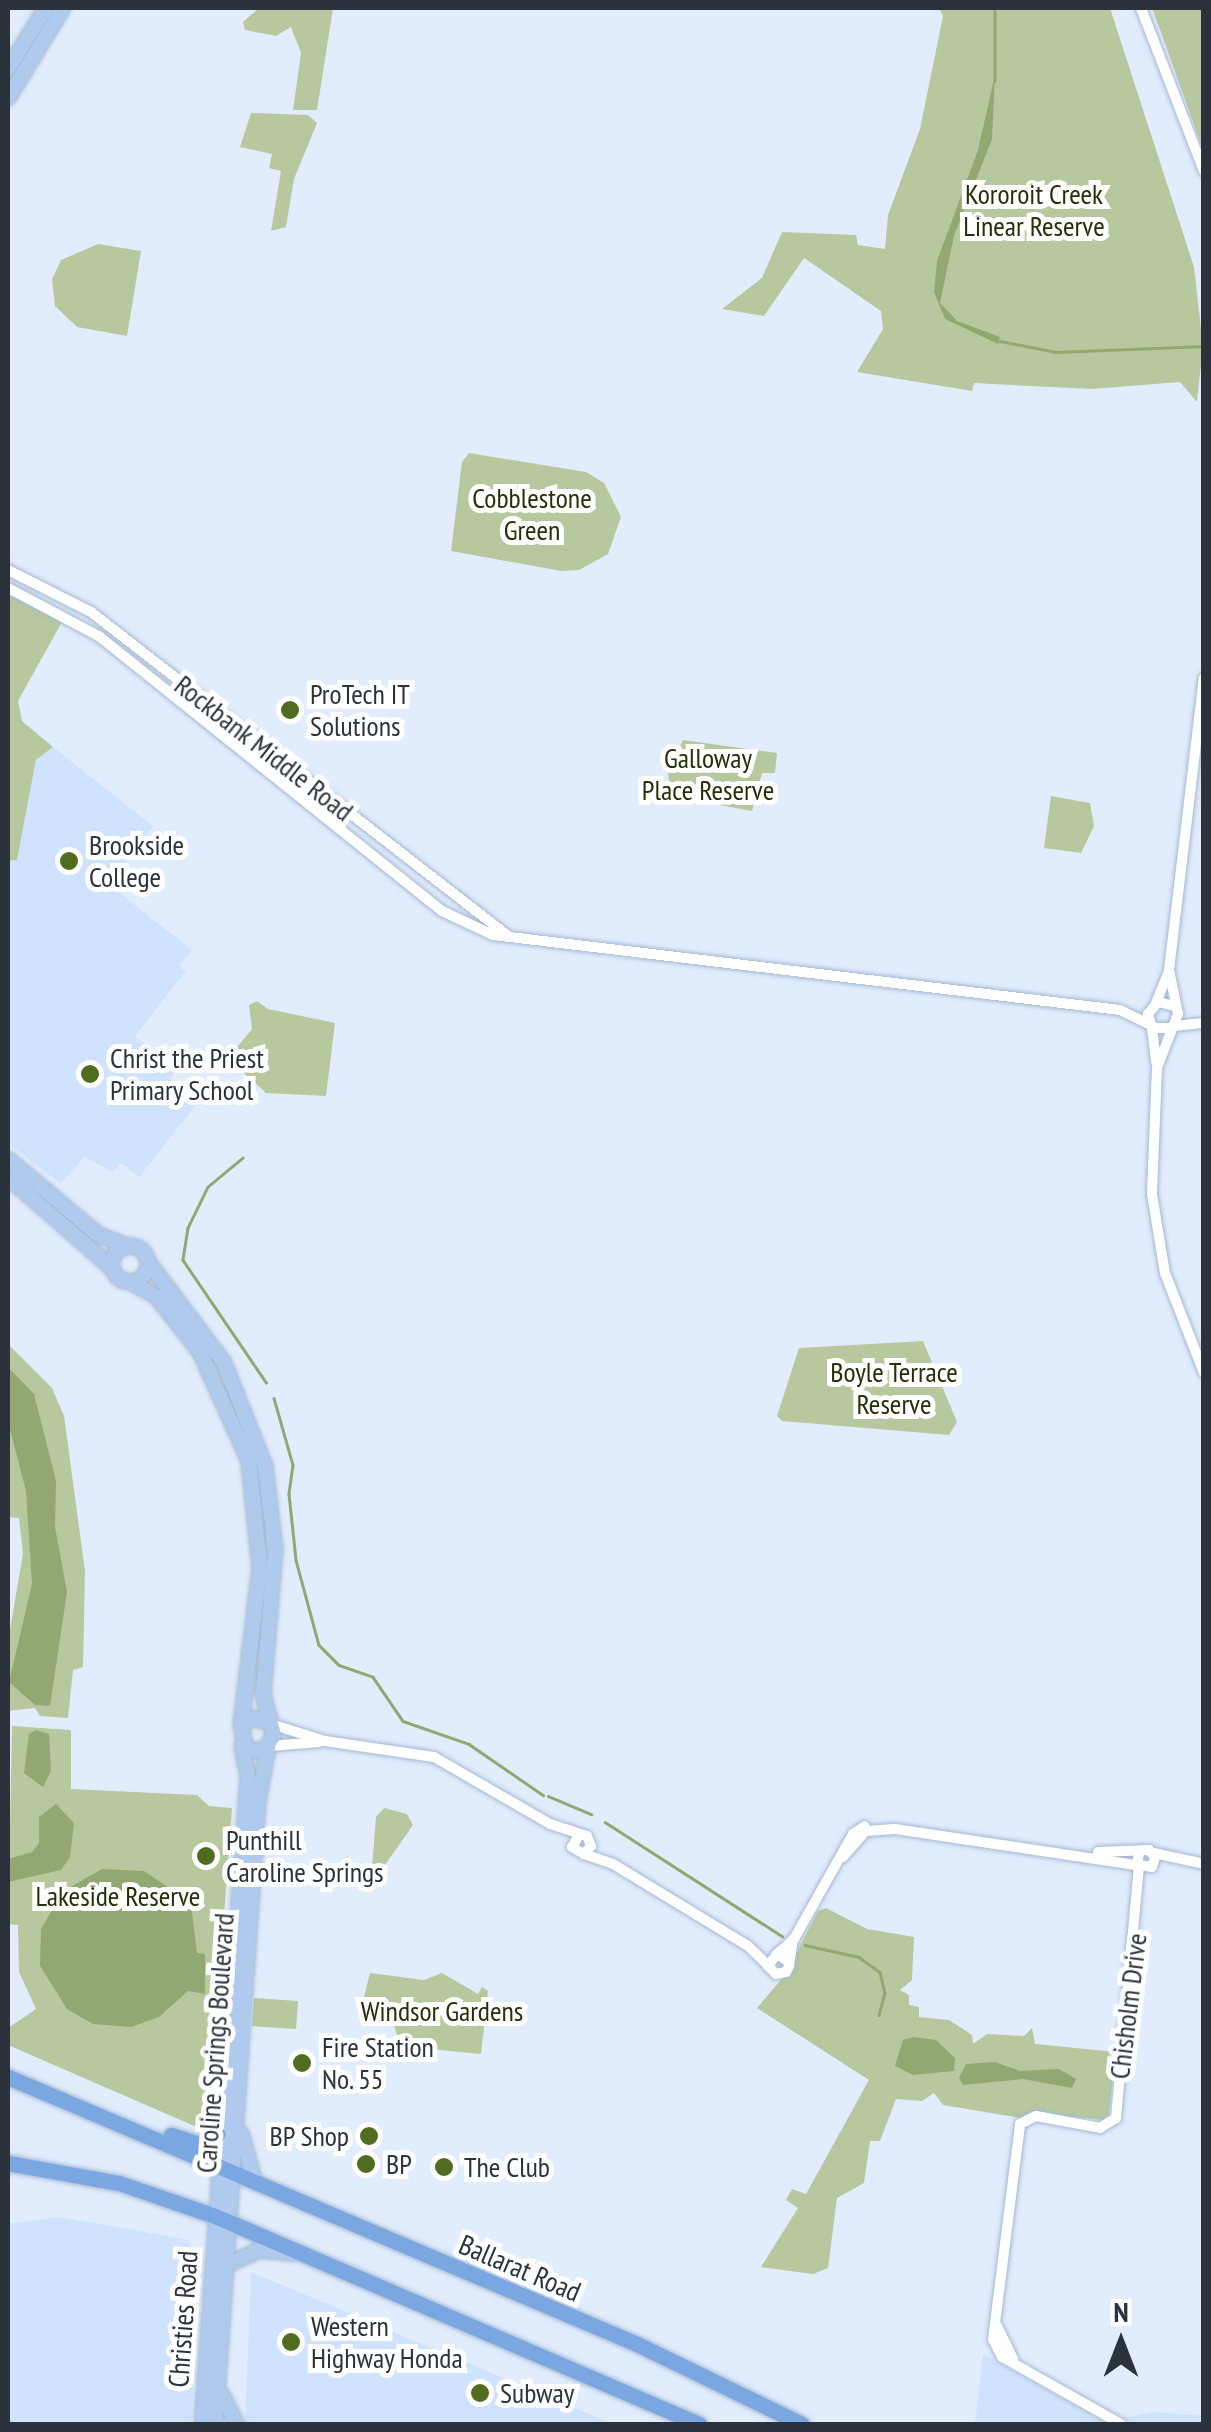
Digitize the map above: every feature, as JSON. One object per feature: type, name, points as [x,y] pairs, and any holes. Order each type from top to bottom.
[{"type":"highway","points":[[8,2077],[72,2104],[198,2144],[218,2134]]},
{"type":"highway","name":"Ballarat Road","points":[[72,2104],[636,2344],[802,2424]]},
{"type":"highway","points":[[8,2163],[119,2184],[222,2219],[699,2424]]},
{"type":"main road","points":[[8,69],[46,8]]},
{"type":"main road","points":[[8,98],[62,8]]},
{"type":"main road","points":[[8,1159],[97,1234],[140,1250],[212,1344],[239,1404],[265,1466],[275,1534],[269,1747],[254,1753],[242,1746],[241,1726],[252,1667],[260,1530],[239,1404],[163,1303],[112,1268],[8,1177]]},
{"type":"main road","points":[[112,1268],[115,1254],[127,1246]]},
{"type":"main road","points":[[131,1282],[144,1276],[148,1262]]},
{"type":"main road","points":[[241,1726],[253,1718],[268,1723]]},
{"type":"main road","name":"Caroline Springs Boulevard","points":[[222,2219],[223,2168],[218,2134],[233,2032],[243,1900],[248,1777],[242,1746]]},
{"type":"main road","name":"Caroline Springs Boulevard","points":[[243,1900],[269,1747]]},
{"type":"main road","name":"Caroline Springs Boulevard","points":[[223,2168],[237,2112],[233,2032]]},
{"type":"main road","points":[[237,2112],[255,2182]]},
{"type":"main road","name":"Christies Road","points":[[215,2424],[225,2266],[222,2219]]},
{"type":"main road","name":"Christies Road","points":[[202,2424],[222,2219]]},
{"type":"main road","points":[[225,2266],[259,2250],[309,2256]]},
{"type":"main road","points":[[219,2349],[223,2402],[237,2424]]},
{"type":"street","points":[[1141,8],[1204,171]]},
{"type":"street","name":"Rockbank Middle Road","points":[[8,570],[75,603],[130,642],[512,939]]},
{"type":"street","name":"Rockbank Middle Road","points":[[8,588],[80,624],[122,654],[442,910],[512,939],[1120,1010],[1154,1004],[1176,1008]]},
{"type":"street","points":[[75,603],[80,624]]},
{"type":"street","points":[[122,654],[130,642]]},
{"type":"street","points":[[1204,678],[1169,970],[1154,1004],[1151,1026],[1157,1068],[1150,1156],[1156,1229],[1173,1301],[1204,1374]]},
{"type":"street","points":[[229,742],[239,730]]},
{"type":"street","points":[[1157,1068],[1176,1008],[1169,970]]},
{"type":"street","points":[[1176,1008],[1204,1022]]},
{"type":"street","name":"Rockbank Middle Road","points":[[1120,1010],[1151,1026]]},
{"type":"street","points":[[1151,1026],[1204,1022]]},
{"type":"street","points":[[268,1723],[325,1741],[434,1756],[550,1824],[591,1842],[613,1864]]},
{"type":"street","points":[[269,1747],[325,1741]]},
{"type":"street","points":[[550,1824],[572,1847],[613,1864],[748,1946],[780,1975],[789,1962],[794,1938]]},
{"type":"street","points":[[768,1965],[794,1938],[843,1857],[866,1832],[895,1829],[1082,1852],[1139,1852],[1153,1862]]},
{"type":"street","points":[[572,1847],[579,1835]]},
{"type":"street","points":[[584,1854],[591,1842]]},
{"type":"street","points":[[1082,1852],[1138,1866],[1153,1862],[1204,1864]]},
{"type":"street","name":"Chisholm Drive","points":[[1139,1852],[1140,1907]]},
{"type":"street","name":"Chisholm Drive","points":[[1121,2424],[1014,2360],[997,2324],[1022,2121],[1112,2124],[1140,1907],[1153,1862]]},
{"type":"street","points":[[748,1946],[789,1962]]},
{"type":"shaded area","points":[[995,75],[992,139],[954,236],[940,303],[957,321],[1000,337],[998,344],[945,319],[934,292],[937,261],[978,150]]},
{"type":"shaded area","points":[[53,747],[153,826],[108,884],[192,950],[179,966],[186,971],[135,1036],[177,1070],[170,1079],[199,1101],[139,1177],[121,1163],[113,1172],[84,1157],[61,1184],[8,1143],[8,862],[17,860],[36,760]]},
{"type":"shaded area","points":[[8,1367],[34,1394],[56,1481],[55,1527],[67,1592],[50,1706],[35,1705],[9,1682],[32,1584],[26,1491],[8,1422]]},
{"type":"shaded area","points":[[36,1730],[49,1734],[51,1771],[43,1787],[24,1773],[29,1734]]},
{"type":"shaded area","points":[[56,1804],[74,1823],[70,1857],[61,1870],[8,1882],[8,1859],[32,1852],[39,1843],[39,1817]]},
{"type":"shaded area","points":[[102,1869],[144,1871],[181,1896],[192,1912],[197,1953],[205,1954],[205,1994],[188,1991],[159,2017],[131,2027],[93,2024],[67,2009],[40,1966],[41,1929],[63,1891]]},
{"type":"shaded area","points":[[903,2040],[936,2040],[955,2058],[954,2071],[913,2075],[895,2066]]},
{"type":"shaded area","points":[[995,2062],[1020,2071],[1059,2069],[1076,2079],[1072,2088],[1023,2079],[963,2085],[959,2078],[966,2064]]},
{"type":"shaded area","points":[[61,2217],[189,2240],[196,2330],[191,2424],[8,2424],[8,2224]]},
{"type":"shaded area","points":[[251,2272],[489,2372],[613,2424],[245,2424]]},
{"type":"shaded area","points":[[983,2354],[1103,2422],[1153,2412],[1204,2416],[1203,2424],[975,2424]]},
{"type":"green space","points":[[259,8],[333,8],[317,110],[293,110],[301,53],[291,27],[276,36],[245,30],[243,22]]},
{"type":"green space","name":"Kororoit Creek Linear Reserve","points":[[939,8],[1110,8],[1194,267],[1203,346],[1197,402],[1180,382],[1092,389],[974,383],[972,391],[857,372],[883,329],[881,311],[804,258],[764,316],[722,309],[762,278],[782,232],[856,235],[858,245],[885,249],[888,215],[920,129],[943,16]]},
{"type":"green space","points":[[1152,8],[1203,8],[1203,150],[1162,35]]},
{"type":"green space","points":[[251,113],[308,115],[317,123],[294,179],[286,227],[271,231],[281,171],[269,168],[272,154],[240,147]]},
{"type":"green space","points":[[98,244],[141,251],[127,336],[77,327],[55,306],[52,279],[61,260]]},
{"type":"green space","name":"Cobblestone Green","points":[[469,453],[586,472],[604,483],[621,517],[608,554],[579,570],[561,571],[451,551],[462,462]]},
{"type":"green space","points":[[8,592],[63,620],[18,701],[22,721],[53,747],[36,760],[17,860],[8,861]]},
{"type":"green space","name":"Galloway Place Reserve","points":[[683,740],[777,753],[775,773],[762,773],[752,811],[671,796],[668,773]]},
{"type":"green space","points":[[1051,796],[1090,803],[1094,826],[1081,853],[1044,848]]},
{"type":"green space","points":[[257,1001],[268,1009],[335,1023],[326,1096],[266,1093],[233,1063],[233,1052],[252,1029],[249,1005]]},
{"type":"green space","name":"Boyle Terrace Reserve","points":[[923,1341],[957,1422],[949,1435],[782,1421],[777,1416],[799,1348]]},
{"type":"green space","points":[[8,1344],[52,1388],[64,1416],[85,1571],[83,1667],[73,1670],[68,1718],[40,1716],[35,1708],[8,1711],[8,1641],[23,1554],[19,1518],[8,1517]]},
{"type":"green space","name":"Lakeside Reserve","points":[[12,1726],[71,1730],[71,1789],[197,1795],[209,1806],[232,1808],[208,2132],[8,2045],[8,2028],[36,2009],[19,1972],[18,1925],[8,1924]]},
{"type":"green space","points":[[384,1808],[407,1814],[413,1825],[378,1875],[372,1867],[376,1817]]},
{"type":"green space","points":[[826,1908],[867,1929],[914,1937],[912,1980],[900,1990],[909,1995],[909,2005],[919,2007],[919,2017],[949,2020],[972,2035],[973,2044],[987,2034],[1024,2036],[1032,2028],[1035,2044],[1116,2052],[1109,2114],[1103,2120],[1036,2113],[1021,2118],[943,2105],[934,2093],[922,2101],[896,2099],[880,2141],[870,2141],[864,2183],[837,2198],[828,2268],[813,2274],[761,2267],[798,2208],[786,2200],[792,2189],[806,2194],[869,2080],[757,2008],[785,1975],[818,1911]]},
{"type":"green space","name":"Windsor Gardens","points":[[370,1973],[424,1980],[442,1973],[478,1994],[482,1987],[488,1991],[481,2054],[431,2049],[431,2042],[401,2046],[391,2017],[363,2001]]},
{"type":"green space","points":[[254,1998],[298,2001],[296,2029],[252,2026]]},
{"type":"waterway","points":[[995,8],[995,81]]},
{"type":"waterway","points":[[1000,341],[1056,352],[1204,346]]},
{"type":"waterway","points":[[243,1158],[208,1187],[188,1228],[183,1260],[266,1382]]},
{"type":"waterway","points":[[274,1398],[293,1465],[289,1494],[296,1560],[319,1645],[339,1665],[373,1677],[403,1721],[469,1744],[543,1795]]},
{"type":"waterway","points":[[548,1796],[591,1814]]},
{"type":"waterway","points":[[605,1822],[782,1936]]},
{"type":"waterway","points":[[805,1945],[859,1957],[880,1972],[885,1993],[879,2015]]},
{"type":"place","name":"ProTech IT Solutions","points":[[290,710]]},
{"type":"place","name":"Brookside College","points":[[69,861]]},
{"type":"place","name":"Christ the Priest Primary School","points":[[90,1074]]},
{"type":"place","name":"Punthill Caroline Springs","points":[[206,1856]]},
{"type":"place","name":"Fire Station No. 55","points":[[302,2063]]},
{"type":"place","name":"BP Shop","points":[[369,2136]]},
{"type":"place","name":"BP","points":[[366,2164]]},
{"type":"place","name":"The Club","points":[[444,2167]]},
{"type":"place","name":"Western Highway Honda","points":[[291,2342]]},
{"type":"place","name":"Subway","points":[[480,2393]]}]
